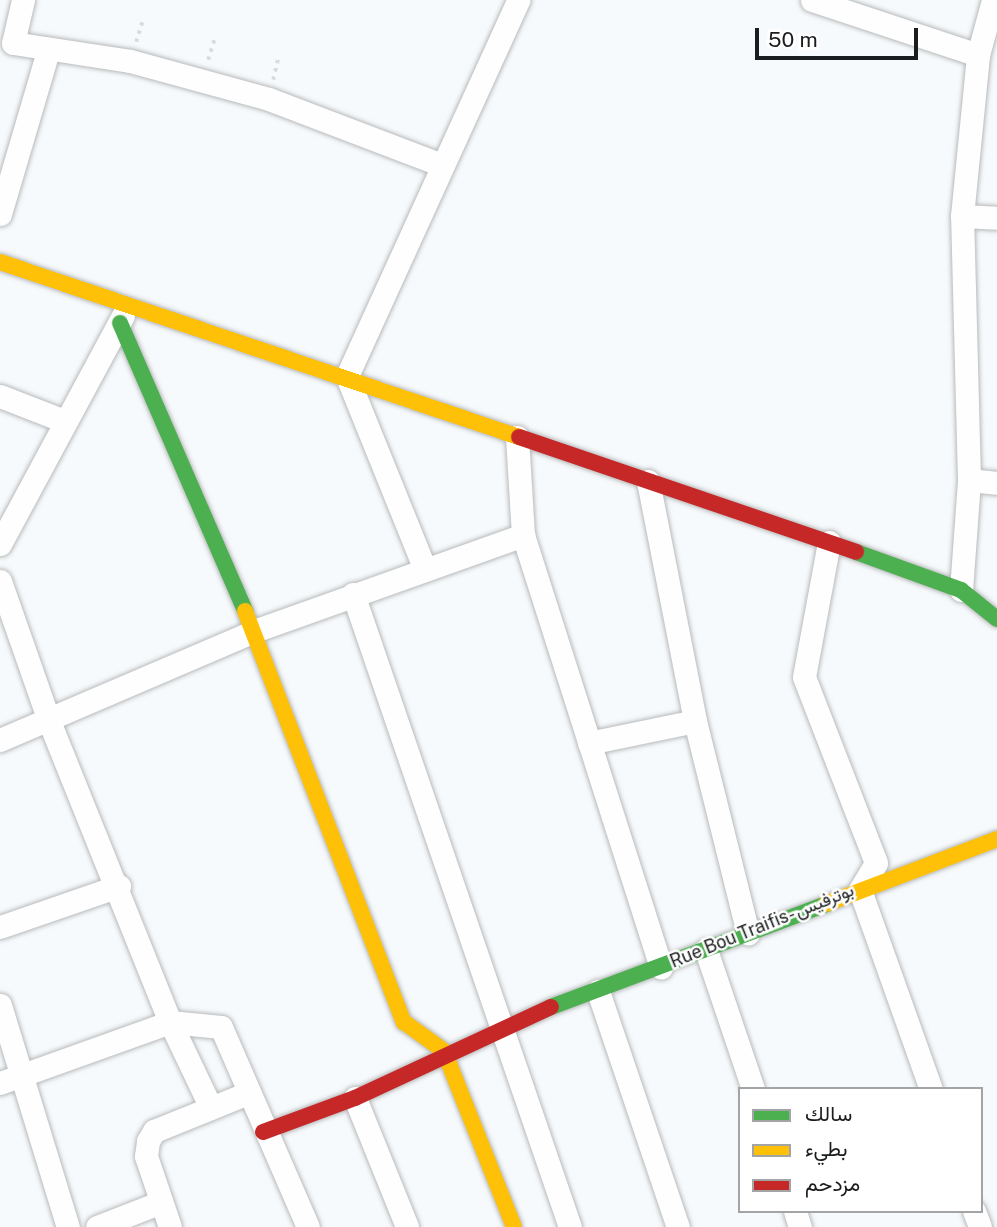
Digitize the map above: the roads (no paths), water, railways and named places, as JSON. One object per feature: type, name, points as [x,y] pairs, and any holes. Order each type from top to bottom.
[{"type":"street","points":[[23,0],[7,41],[48,51],[130,61],[269,99],[439,164]]},
{"type":"street","points":[[424,567],[347,376],[439,164],[518,0]]},
{"type":"street","points":[[812,0],[978,55]]},
{"type":"street","points":[[961,590],[969,480],[962,216],[978,55],[991,26],[993,0]]},
{"type":"street","points":[[0,214],[48,51]]},
{"type":"street","points":[[962,216],[997,218]]},
{"type":"street","points":[[0,262],[124,315],[347,376],[517,437],[829,542],[961,590],[993,614]]},
{"type":"street","points":[[0,544],[64,421],[124,315]]},
{"type":"street","points":[[124,315],[254,631],[404,1022],[444,1051],[514,1227]]},
{"type":"street","points":[[0,396],[64,421]]},
{"type":"street","points":[[517,437],[523,535],[661,967]]},
{"type":"street","points":[[969,480],[997,483]]},
{"type":"street","points":[[648,481],[695,721],[748,934]]},
{"type":"street","points":[[0,740],[254,631],[424,567],[523,535]]},
{"type":"street","name":"Rue Bou Traifis- بوترفيس","points":[[503,1026],[860,890],[876,863],[804,677],[829,542]]},
{"type":"street","points":[[0,582],[48,721],[119,886],[170,1022],[211,1108]]},
{"type":"street","points":[[353,594],[503,1026],[569,1227]]},
{"type":"street","points":[[589,743],[695,721]]},
{"type":"street","points":[[929,1087],[860,890],[997,839]]},
{"type":"street","points":[[0,927],[119,886]]},
{"type":"street","points":[[706,950],[752,1087]]},
{"type":"street","points":[[598,990],[678,1227]]},
{"type":"street","points":[[0,1005],[10,1079],[68,1227]]},
{"type":"street","points":[[10,1079],[170,1022],[220,1027],[263,1132],[308,1227]]},
{"type":"street","points":[[263,1132],[355,1098],[444,1051],[503,1026]]},
{"type":"street","points":[[170,1227],[146,1156],[148,1141],[154,1131],[248,1093]]},
{"type":"street","points":[[355,1098],[407,1227]]},
{"type":"street","points":[[97,1227],[161,1202]]}]
